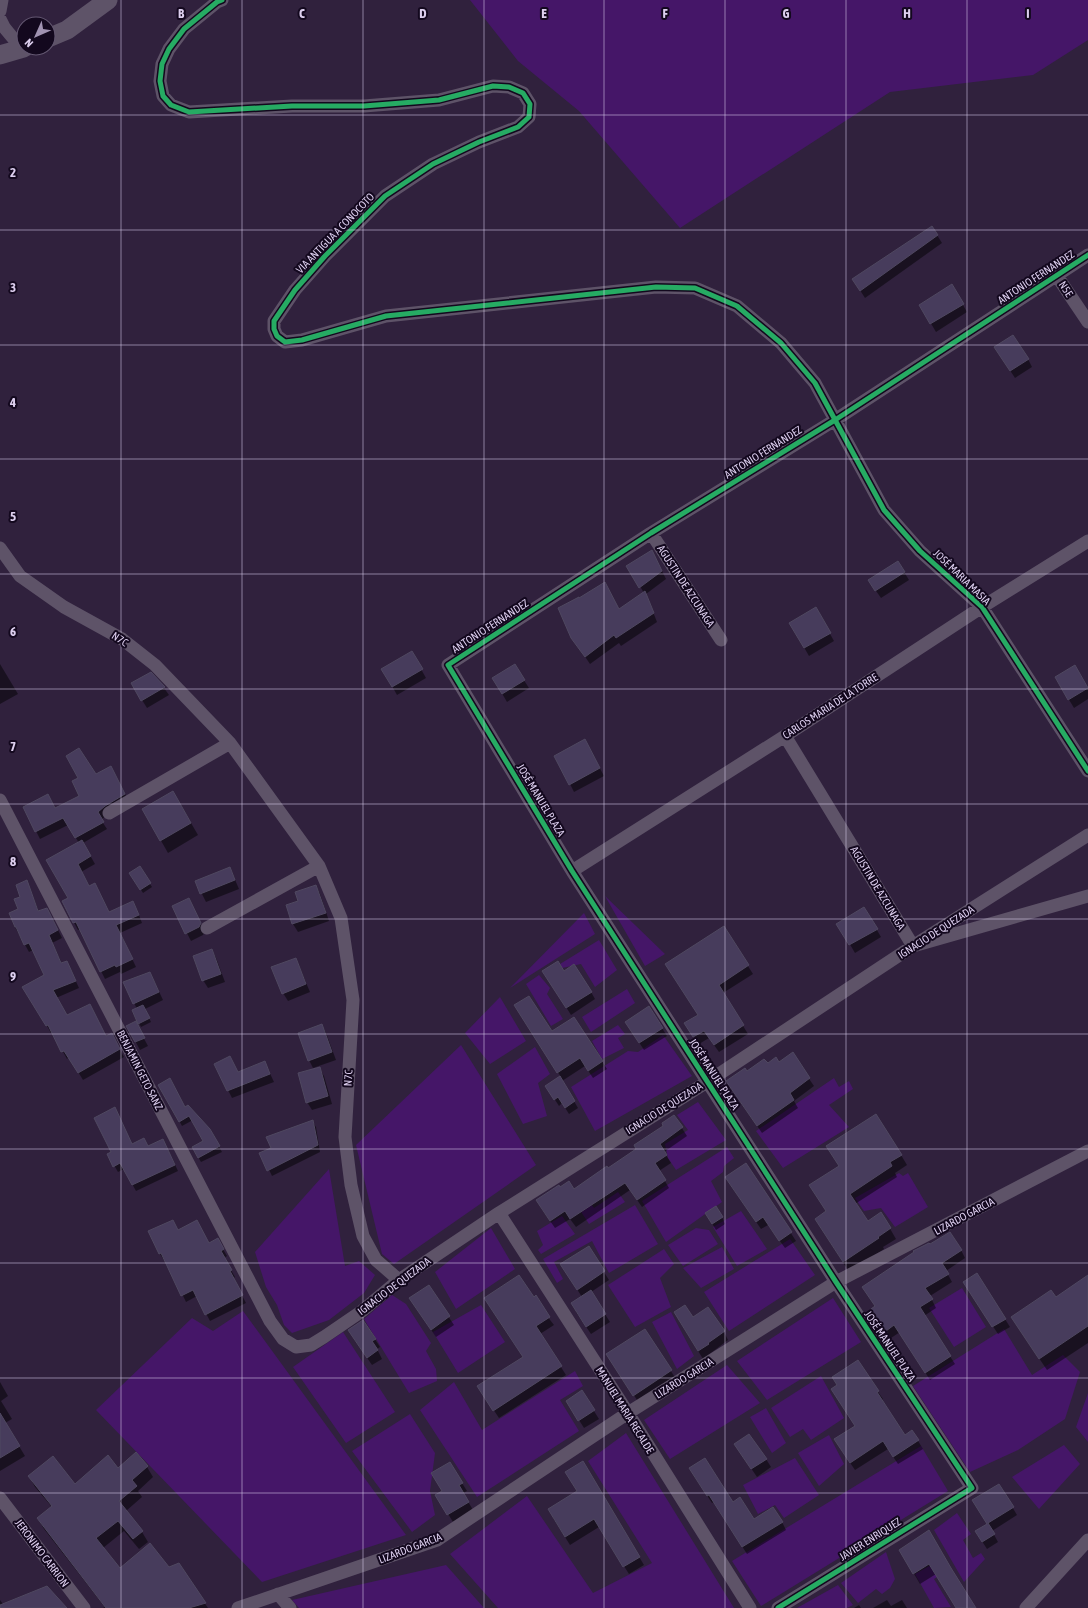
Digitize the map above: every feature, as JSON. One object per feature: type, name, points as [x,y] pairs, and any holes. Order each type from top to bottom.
[{"type":"main road","points":[[56,35],[67,30],[108,0]]},
{"type":"main road","points":[[0,55],[16,50]]},
{"type":"street","points":[[0,11],[2,0]]},
{"type":"street","name":"VIA ANTIGUA A CONOCOTO","points":[[222,0],[217,2],[184,29],[169,49],[162,64],[160,82],[163,96],[171,105],[189,112],[292,106],[364,106],[439,100],[493,86],[509,87],[523,93],[530,104],[529,117],[518,127],[479,142],[433,164],[386,196],[325,256],[295,290],[274,321],[274,330],[277,336],[285,342],[302,340],[386,316],[656,287],[695,288],[737,306],[781,343],[815,383],[835,420]]},
{"type":"street","points":[[0,19],[4,27],[16,40]]},
{"type":"street","name":"ANTONIO FERNANDEZ","points":[[448,665],[651,533],[835,420],[1058,276],[1088,254]]},
{"type":"street","name":"N5E","points":[[1058,276],[1088,322]]},
{"type":"street","name":"JOSÉ MARIA MASIA","points":[[835,420],[884,510],[920,551],[982,607],[1088,771]]},
{"type":"street","name":"AGUSTIN DE AZCUNAGA","points":[[651,533],[721,640]]},
{"type":"street","name":"CARLOS MARIA DE LA TORRE","points":[[572,871],[785,736],[982,607],[1088,541]]},
{"type":"street","name":"N7C","points":[[0,548],[20,576],[64,607],[122,639],[155,665],[230,743],[319,866],[341,918],[353,1000],[345,1137],[351,1185],[363,1236],[376,1260],[399,1280]]},
{"type":"street","name":"JOSÉ MANUEL PLAZA","points":[[448,665],[572,871],[836,1282],[972,1488]]},
{"type":"street","name":"AGUSTIN DE AZCUNAGA","points":[[785,736],[913,946]]},
{"type":"street","points":[[109,813],[230,743]]},
{"type":"street","name":"BENJAMIN GETO SANZ","points":[[0,800],[270,1321],[283,1339]]},
{"type":"street","name":"IGNACIO DE QUEZADA","points":[[283,1339],[296,1347],[311,1345],[362,1310],[399,1280],[499,1213],[707,1082],[913,946],[1088,835]]},
{"type":"street","points":[[207,928],[319,866]]},
{"type":"street","points":[[913,946],[1088,896]]},
{"type":"street","name":"LIZARDO GARCIA","points":[[238,1608],[437,1540],[628,1413],[836,1282],[1088,1151]]},
{"type":"street","name":"MANUEL MARIA RECALDE","points":[[499,1213],[628,1413],[750,1608]]},
{"type":"street","name":"JAVIER ENRIQUEZ","points":[[778,1608],[972,1488]]},
{"type":"street","name":"JERONIMO CARRION","points":[[0,1498],[84,1608]]},
{"type":"street","points":[[1026,1608],[1088,1540]]},
{"type":"street","points":[[278,1594],[290,1608]]},
{"type":"shaded area","points":[[470,0],[1088,0],[1088,40],[1033,75],[890,92],[680,228],[579,111],[518,61]]},
{"type":"shaded area","points":[[605,896],[665,954],[645,966]]},
{"type":"shaded area","points":[[584,913],[595,934],[510,988]]},
{"type":"shaded area","points":[[599,940],[617,970],[595,987],[581,964],[562,968],[560,964]]},
{"type":"shaded area","points":[[539,975],[550,988],[547,994],[563,1019],[551,1026],[526,984]]},
{"type":"shaded area","points":[[627,989],[635,1003],[591,1032],[582,1017]]},
{"type":"shaded area","points":[[500,997],[526,1041],[490,1064],[465,1033]]},
{"type":"shaded area","points":[[618,1025],[625,1034],[618,1038],[624,1048],[602,1059],[592,1041]]},
{"type":"shaded area","points":[[663,1035],[692,1076],[595,1131],[571,1087],[628,1051],[638,1052]]},
{"type":"shaded area","points":[[461,1045],[536,1165],[394,1264],[382,1254],[356,1145]]},
{"type":"shaded area","points":[[535,1047],[550,1074],[538,1083],[547,1116],[523,1124],[497,1074]]},
{"type":"shaded area","points":[[834,1078],[839,1087],[849,1081],[853,1089],[829,1105],[849,1127],[783,1168],[756,1131]]},
{"type":"shaded area","points":[[698,1102],[726,1140],[676,1170],[668,1158],[665,1144],[688,1130],[677,1115]]},
{"type":"shaded area","points":[[727,1147],[734,1158],[724,1166],[723,1172],[711,1181],[722,1202],[666,1242],[642,1201]]},
{"type":"shaded area","points":[[329,1169],[345,1266],[359,1261],[375,1275],[364,1293],[329,1320],[292,1333],[284,1325],[277,1305],[266,1287],[255,1252]]},
{"type":"shaded area","points":[[899,1173],[903,1176],[908,1173],[928,1207],[895,1227],[881,1208],[864,1211],[855,1198]]},
{"type":"shaded area","points":[[618,1192],[625,1202],[589,1224],[576,1204],[586,1198],[594,1208]]},
{"type":"shaded area","points":[[635,1205],[658,1244],[609,1273],[592,1241],[554,1262],[563,1279],[557,1283],[543,1259]]},
{"type":"shaded area","points":[[741,1211],[767,1249],[737,1266],[713,1227]]},
{"type":"shaded area","points":[[562,1216],[575,1234],[541,1254],[538,1250],[543,1245],[537,1231]]},
{"type":"shaded area","points":[[491,1228],[515,1269],[456,1309],[435,1272]]},
{"type":"shaded area","points":[[696,1228],[709,1230],[718,1244],[683,1266],[668,1245]]},
{"type":"shaded area","points":[[790,1239],[815,1275],[729,1331],[704,1292]]},
{"type":"shaded area","points":[[722,1247],[734,1269],[701,1288],[683,1268]]},
{"type":"shaded area","points":[[664,1249],[674,1264],[660,1278],[671,1307],[635,1327],[608,1285]]},
{"type":"shaded area","points":[[962,1288],[986,1327],[954,1347],[929,1308]]},
{"type":"shaded area","points":[[392,1295],[406,1304],[431,1343],[426,1351],[436,1369],[437,1381],[409,1393],[364,1319]]},
{"type":"shaded area","points":[[833,1298],[861,1342],[767,1400],[737,1361]]},
{"type":"shaded area","points":[[481,1305],[505,1342],[458,1373],[433,1332]]},
{"type":"shaded area","points":[[243,1311],[406,1535],[262,1582],[96,1410],[192,1318],[213,1331]]},
{"type":"shaded area","points":[[671,1312],[694,1356],[677,1369],[652,1322]]},
{"type":"shaded area","points":[[1004,1329],[1032,1375],[1063,1355],[1080,1372],[1065,1419],[1018,1450],[970,1472],[913,1386]]},
{"type":"shaded area","points":[[343,1332],[395,1412],[346,1443],[293,1367]]},
{"type":"shaded area","points":[[727,1365],[760,1403],[670,1459],[644,1420]]},
{"type":"shaded area","points":[[575,1371],[583,1386],[560,1400],[579,1431],[477,1497],[420,1410],[454,1382],[482,1430]]},
{"type":"shaded area","points":[[821,1376],[844,1418],[811,1440],[803,1429],[790,1437],[771,1408]]},
{"type":"shaded area","points":[[1088,1393],[1088,1442],[1076,1427]]},
{"type":"shaded area","points":[[766,1408],[786,1443],[772,1453],[750,1417]]},
{"type":"shaded area","points":[[410,1414],[435,1453],[430,1491],[435,1515],[412,1532],[352,1451]]},
{"type":"shaded area","points":[[626,1433],[734,1608],[498,1608],[450,1554],[527,1496],[593,1593],[652,1563],[588,1461]]},
{"type":"shaded area","points":[[829,1435],[844,1464],[819,1486],[798,1453]]},
{"type":"shaded area","points":[[1064,1445],[1080,1464],[1039,1509],[1012,1477]]},
{"type":"shaded area","points":[[921,1446],[948,1491],[761,1606],[732,1561]]},
{"type":"shaded area","points":[[795,1458],[819,1495],[784,1518],[775,1505],[758,1514],[743,1485]]},
{"type":"shaded area","points":[[957,1513],[971,1534],[963,1540],[973,1558],[981,1553],[985,1559],[964,1582],[934,1530]]},
{"type":"shaded area","points":[[886,1552],[895,1579],[890,1588],[882,1594],[876,1589],[858,1603],[841,1583]]},
{"type":"shaded area","points":[[944,1558],[950,1569],[934,1579],[951,1607],[934,1608],[915,1574]]},
{"type":"shaded area","points":[[446,1565],[484,1608],[299,1608],[292,1600]]},
{"type":"shaded area","points":[[838,1585],[853,1605],[847,1608],[797,1608]]},
{"type":"building","points":[[932,226],[938,235],[860,291],[852,279]]},
{"type":"building","points":[[952,284],[964,304],[930,324],[919,305]]},
{"type":"building","points":[[1013,335],[1029,359],[1010,371],[994,347]]},
{"type":"building","points":[[652,550],[662,571],[639,588],[626,566]]},
{"type":"building","points":[[898,561],[905,572],[875,591],[868,580]]},
{"type":"building","points":[[605,582],[619,609],[645,591],[654,613],[616,638],[614,635],[585,657],[571,638],[558,608],[579,598]]},
{"type":"building","points":[[816,607],[831,633],[804,648],[789,623]]},
{"type":"building","points":[[412,651],[423,669],[392,687],[381,669]]},
{"type":"building","points":[[515,664],[525,680],[502,694],[492,678]]},
{"type":"building","points":[[1075,665],[1088,688],[1068,700],[1055,677]]},
{"type":"building","points":[[151,672],[165,687],[141,701],[131,683]]},
{"type":"building","points":[[585,739],[600,768],[569,785],[554,756]]},
{"type":"building","points":[[79,748],[96,774],[111,766],[125,794],[98,812],[104,822],[75,838],[63,818],[35,832],[23,807],[48,794],[55,808],[79,796],[72,781],[78,778],[66,756]]},
{"type":"building","points":[[173,791],[191,823],[160,841],[142,809]]},
{"type":"building","points":[[82,840],[91,856],[78,864],[89,886],[95,883],[109,912],[133,901],[139,915],[116,925],[133,959],[116,967],[115,965],[100,972],[76,922],[73,923],[62,901],[68,898],[46,860]]},
{"type":"building","points":[[140,866],[151,883],[140,890],[129,873]]},
{"type":"building","points":[[230,867],[235,880],[200,894],[195,881]]},
{"type":"building","points":[[27,880],[38,911],[47,908],[58,930],[49,935],[61,963],[67,961],[76,981],[53,990],[67,1015],[90,1004],[106,1036],[112,1033],[120,1049],[78,1073],[64,1051],[61,1052],[48,1025],[46,1026],[22,987],[44,975],[29,943],[24,945],[9,913],[18,909],[14,899],[20,897],[16,885]]},
{"type":"building","points":[[316,885],[326,913],[292,924],[286,905],[298,901],[295,892]]},
{"type":"building","points":[[189,898],[201,923],[199,927],[185,934],[172,906]]},
{"type":"building","points":[[864,907],[878,929],[849,945],[836,924]]},
{"type":"building","points":[[724,926],[749,965],[719,985],[744,1025],[714,1045],[704,1031],[693,1037],[684,1023],[698,1015],[665,964]]},
{"type":"building","points":[[212,949],[221,974],[202,981],[193,956]]},
{"type":"building","points":[[296,958],[306,984],[282,994],[271,967]]},
{"type":"building","points":[[558,961],[564,971],[574,964],[592,992],[566,1008],[542,971]]},
{"type":"building","points":[[150,972],[159,992],[133,1004],[123,982]]},
{"type":"building","points":[[529,996],[552,1031],[574,1017],[603,1061],[588,1071],[580,1058],[557,1073],[514,1005]]},
{"type":"building","points":[[143,1005],[150,1018],[138,1024],[132,1010]]},
{"type":"building","points":[[649,1006],[663,1028],[639,1043],[625,1022]]},
{"type":"building","points":[[136,1021],[145,1038],[135,1042],[126,1026]]},
{"type":"building","points":[[322,1024],[332,1052],[308,1061],[298,1033]]},
{"type":"building","points":[[793,1052],[810,1078],[790,1093],[794,1100],[757,1126],[726,1081],[745,1068],[747,1071],[764,1059],[768,1063],[776,1057],[779,1062]]},
{"type":"building","points":[[230,1056],[238,1072],[265,1061],[270,1074],[227,1091],[214,1064]]},
{"type":"building","points":[[320,1067],[328,1096],[306,1103],[298,1073]]},
{"type":"building","points":[[560,1076],[575,1101],[565,1108],[558,1097],[554,1100],[545,1086]]},
{"type":"building","points":[[170,1078],[185,1107],[188,1105],[210,1129],[220,1146],[198,1158],[192,1147],[203,1141],[189,1116],[179,1122],[158,1085]]},
{"type":"building","points":[[115,1107],[132,1144],[144,1138],[148,1146],[163,1139],[175,1165],[132,1185],[120,1163],[113,1167],[107,1154],[111,1152],[94,1118]]},
{"type":"building","points":[[876,1114],[902,1155],[890,1162],[892,1166],[850,1194],[868,1221],[881,1212],[891,1228],[878,1237],[879,1238],[843,1262],[815,1219],[826,1211],[809,1185],[839,1166],[826,1146]]},
{"type":"building","points":[[674,1115],[683,1127],[660,1144],[667,1155],[655,1163],[666,1180],[637,1200],[625,1183],[570,1219],[565,1211],[550,1221],[536,1200],[559,1185],[560,1187],[569,1181],[574,1189],[607,1166],[608,1168],[636,1149],[634,1145],[663,1126],[662,1123]]},
{"type":"building","points":[[313,1120],[318,1145],[267,1171],[259,1153],[271,1148],[266,1137]]},
{"type":"building","points":[[746,1163],[792,1232],[779,1241],[763,1217],[756,1222],[725,1177]]},
{"type":"building","points":[[716,1206],[723,1217],[712,1224],[705,1213]]},
{"type":"building","points":[[173,1220],[178,1230],[197,1220],[209,1243],[218,1238],[224,1249],[221,1251],[232,1270],[230,1271],[243,1295],[205,1315],[193,1290],[181,1296],[161,1253],[159,1254],[148,1231]]},
{"type":"building","points":[[950,1232],[962,1250],[942,1263],[949,1274],[925,1288],[933,1299],[920,1307],[951,1356],[925,1373],[894,1325],[886,1331],[871,1309],[875,1306],[862,1287],[914,1252],[913,1251],[929,1243],[930,1244]]},
{"type":"building","points":[[589,1246],[605,1271],[577,1290],[560,1264]]},
{"type":"building","points":[[977,1273],[1006,1319],[992,1327],[963,1282]]},
{"type":"building","points":[[519,1275],[534,1297],[536,1295],[550,1317],[536,1326],[562,1366],[493,1411],[477,1386],[523,1357],[484,1298]]},
{"type":"building","points":[[1088,1275],[1088,1326],[1039,1359],[1011,1317],[1051,1290],[1056,1297]]},
{"type":"building","points":[[429,1285],[450,1316],[431,1330],[409,1298]]},
{"type":"building","points":[[591,1290],[606,1314],[586,1327],[571,1303]]},
{"type":"building","points":[[685,1305],[693,1317],[708,1307],[725,1331],[698,1351],[674,1312]]},
{"type":"building","points":[[363,1320],[376,1339],[372,1341],[378,1350],[367,1358],[348,1330]]},
{"type":"building","points":[[645,1329],[672,1370],[633,1396],[606,1354]]},
{"type":"building","points":[[858,1360],[879,1391],[877,1392],[905,1435],[912,1430],[919,1440],[893,1457],[883,1441],[850,1463],[834,1439],[855,1426],[831,1389],[837,1385],[832,1377]]},
{"type":"building","points":[[582,1390],[595,1410],[578,1421],[566,1401]]},
{"type":"building","points":[[0,1413],[20,1446],[0,1458]]},
{"type":"building","points":[[749,1434],[767,1459],[751,1469],[734,1444]]},
{"type":"building","points":[[136,1452],[148,1466],[132,1480],[137,1486],[119,1501],[143,1531],[133,1539],[118,1521],[96,1538],[120,1568],[150,1543],[169,1567],[179,1563],[206,1603],[189,1608],[106,1608],[37,1518],[52,1506],[28,1476],[53,1456],[75,1484],[108,1455],[118,1468]]},
{"type":"building","points":[[705,1458],[733,1502],[740,1497],[754,1519],[773,1507],[783,1522],[742,1547],[709,1495],[707,1496],[689,1468]]},
{"type":"building","points":[[583,1461],[640,1557],[623,1567],[594,1519],[565,1537],[548,1509],[577,1491],[565,1472]]},
{"type":"building","points":[[450,1462],[463,1483],[459,1485],[469,1502],[447,1515],[435,1495],[442,1491],[431,1473]]},
{"type":"building","points":[[999,1484],[1014,1507],[988,1523],[995,1534],[982,1542],[975,1531],[987,1524],[972,1500]]},
{"type":"building","points":[[929,1530],[976,1608],[956,1608],[929,1564],[913,1574],[899,1550]]},
{"type":"building","points":[[47,1586],[67,1608],[0,1608],[0,1605]]},
{"type":"cycle path","points":[[222,0],[217,2],[184,29],[169,49],[162,64],[160,81],[163,96],[171,105],[189,112],[292,106],[364,106],[439,100],[493,86],[509,87],[523,93],[530,104],[529,117],[518,127],[479,142],[433,164],[385,196],[325,256],[295,290],[274,321],[274,329],[277,336],[285,342],[302,340],[386,316],[656,287],[695,288],[737,306],[781,343],[815,383],[884,510],[920,551],[982,607],[1088,771]]},
{"type":"cycle path","points":[[778,1608],[972,1488],[836,1282],[572,871],[448,665],[651,533],[835,420],[1088,255]]}]
